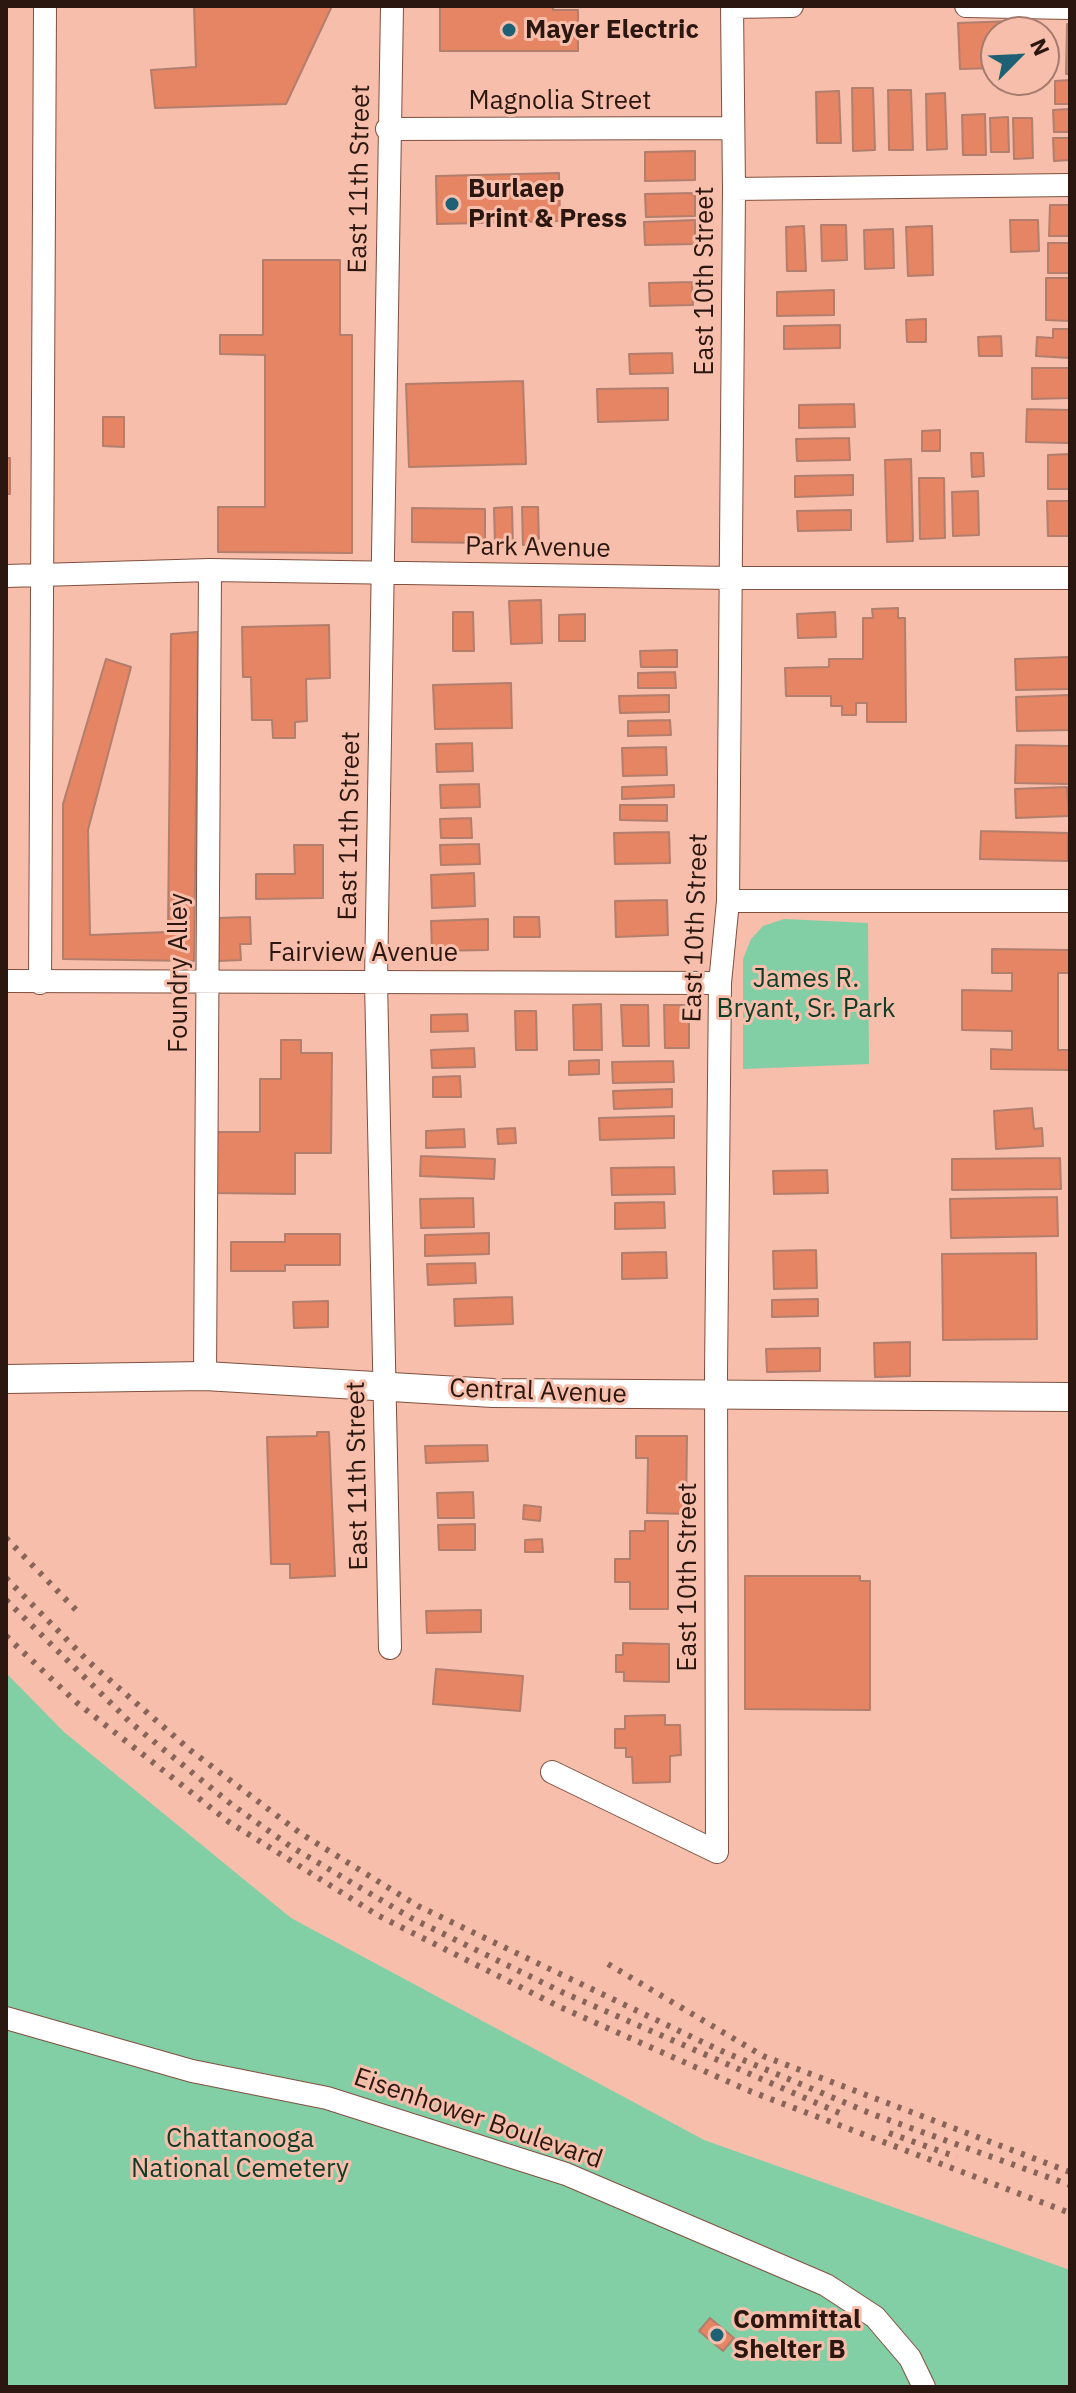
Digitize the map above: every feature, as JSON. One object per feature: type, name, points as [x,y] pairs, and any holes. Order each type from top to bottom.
[{"type":"main road","name":"Central Avenue","points":[[9,1379],[205,1376],[493,1393],[716,1397],[1070,1397]]},
{"type":"street","points":[[40,983],[45,6]]},
{"type":"street","name":"East 11th Street","points":[[390,1648],[376,981],[387,129],[392,6]]},
{"type":"street","points":[[732,6],[792,6]]},
{"type":"street","name":"East 10th Street","points":[[552,1772],[717,1852],[716,1397],[720,983],[728,901],[734,189],[732,6]]},
{"type":"street","points":[[966,6],[1070,8]]},
{"type":"street","name":"Magnolia Street","points":[[387,129],[732,128]]},
{"type":"street","points":[[734,189],[1070,185]]},
{"type":"street","name":"Park Avenue","points":[[6,576],[210,570],[731,578],[1070,578]]},
{"type":"street","name":"Foundry Alley","points":[[205,1376],[210,570]]},
{"type":"street","points":[[728,901],[1070,901]]},
{"type":"street","name":"Fairview Avenue","points":[[6,981],[207,979],[720,983]]},
{"type":"street","name":"Eisenhower Boulevard","points":[[6,2018],[192,2071],[327,2098],[566,2174],[688,2229],[826,2285],[875,2317],[910,2358],[924,2387]]},
{"type":"green space","name":"James R. Bryant, Sr. Park","points":[[784,919],[868,923],[869,1064],[743,1069],[743,959],[751,939],[763,926]]},
{"type":"green space","name":"Chattanooga National Cemetery","points":[[6,1673],[64,1732],[291,1918],[704,2140],[1070,2270],[1070,2387],[6,2387]]},
{"type":"building","points":[[194,6],[332,6],[286,104],[155,108],[151,70],[196,67]]},
{"type":"building","name":"Mayer Electric","points":[[440,6],[553,6],[553,10],[578,10],[578,51],[440,51]]},
{"type":"building","points":[[980,22],[980,68],[960,69],[958,23]]},
{"type":"building","points":[[1067,24],[1070,24],[1070,74],[1066,74]]},
{"type":"building","points":[[1070,80],[1070,104],[1055,104],[1055,96],[1060,96],[1060,81]]},
{"type":"building","points":[[852,88],[873,88],[875,150],[853,151]]},
{"type":"building","points":[[888,90],[911,90],[913,150],[889,150]]},
{"type":"building","points":[[839,91],[841,143],[817,143],[816,92]]},
{"type":"building","points":[[945,93],[947,149],[927,150],[926,94]]},
{"type":"building","points":[[1070,109],[1070,132],[1054,132],[1053,110]]},
{"type":"building","points":[[985,114],[986,155],[963,155],[962,115]]},
{"type":"building","points":[[1008,117],[1009,152],[991,152],[990,118]]},
{"type":"building","points":[[1013,118],[1032,118],[1033,158],[1014,159]]},
{"type":"building","points":[[1053,138],[1070,138],[1070,160],[1054,161]]},
{"type":"building","points":[[695,151],[695,180],[645,181],[645,152]]},
{"type":"building","points":[[559,173],[560,221],[437,224],[436,176]]},
{"type":"building","points":[[695,193],[695,216],[646,217],[645,194]]},
{"type":"building","points":[[1050,205],[1070,205],[1070,236],[1049,236]]},
{"type":"building","points":[[695,220],[695,244],[645,245],[644,222]]},
{"type":"building","points":[[1010,220],[1038,220],[1039,251],[1011,252]]},
{"type":"building","points":[[821,225],[846,225],[847,260],[822,261]]},
{"type":"building","points":[[804,226],[806,271],[787,271],[786,227]]},
{"type":"building","points":[[932,226],[933,275],[908,276],[906,227]]},
{"type":"building","points":[[893,229],[894,268],[865,269],[864,230]]},
{"type":"building","points":[[1048,243],[1070,243],[1070,273],[1048,273]]},
{"type":"building","points":[[263,260],[340,260],[340,335],[352,335],[352,553],[218,552],[218,507],[265,507],[265,355],[220,354],[220,335],[263,335]]},
{"type":"building","points":[[1046,278],[1070,278],[1070,321],[1046,320]]},
{"type":"building","points":[[692,282],[693,305],[650,306],[649,283]]},
{"type":"building","points":[[834,290],[834,315],[777,316],[777,292]]},
{"type":"building","points":[[926,319],[926,342],[907,342],[906,320]]},
{"type":"building","points":[[840,325],[840,348],[784,349],[784,326]]},
{"type":"building","points":[[1053,329],[1070,329],[1070,358],[1036,356],[1037,337],[1053,338]]},
{"type":"building","points":[[1001,336],[1002,356],[979,356],[978,337]]},
{"type":"building","points":[[672,353],[673,373],[630,374],[629,354]]},
{"type":"building","points":[[1032,368],[1070,368],[1070,398],[1032,399]]},
{"type":"building","points":[[523,381],[526,464],[409,467],[406,384]]},
{"type":"building","points":[[668,388],[668,420],[598,422],[597,389]]},
{"type":"building","points":[[854,404],[855,427],[799,428],[799,405]]},
{"type":"building","points":[[1027,409],[1070,410],[1070,443],[1026,442]]},
{"type":"building","points":[[103,417],[124,417],[124,447],[103,446]]},
{"type":"building","points":[[940,430],[940,451],[922,451],[922,431]]},
{"type":"building","points":[[849,438],[850,460],[797,461],[796,439]]},
{"type":"building","points":[[971,453],[983,453],[984,476],[972,477]]},
{"type":"building","points":[[1070,454],[1070,489],[1048,489],[1048,455]]},
{"type":"building","points":[[6,458],[10,458],[10,494],[6,494]]},
{"type":"building","points":[[911,459],[913,541],[887,542],[885,460]]},
{"type":"building","points":[[853,475],[853,495],[795,497],[795,476]]},
{"type":"building","points":[[919,478],[944,478],[945,538],[920,539]]},
{"type":"building","points":[[978,491],[979,535],[953,536],[952,492]]},
{"type":"building","points":[[1047,501],[1070,501],[1070,536],[1048,536]]},
{"type":"building","points":[[512,507],[513,546],[495,546],[494,508]]},
{"type":"building","points":[[522,507],[538,507],[539,544],[523,545]]},
{"type":"building","points":[[412,508],[485,509],[485,543],[412,542]]},
{"type":"building","points":[[851,510],[851,530],[798,531],[797,511]]},
{"type":"building","points":[[541,600],[542,643],[511,644],[509,601]]},
{"type":"building","points":[[898,608],[898,618],[905,618],[906,722],[867,722],[867,703],[856,703],[856,715],[842,715],[842,706],[831,706],[831,696],[786,696],[785,668],[829,667],[829,659],[863,659],[863,618],[873,618],[872,609]]},
{"type":"building","points":[[453,612],[473,612],[474,651],[453,651]]},
{"type":"building","points":[[835,612],[836,637],[798,638],[797,614]]},
{"type":"building","points":[[585,614],[585,641],[559,641],[559,615]]},
{"type":"building","points":[[329,625],[330,678],[306,679],[307,721],[295,722],[295,738],[273,738],[272,720],[252,720],[251,677],[243,677],[242,627]]},
{"type":"building","points":[[198,632],[194,961],[63,959],[63,804],[106,659],[131,667],[88,830],[90,935],[168,932],[171,634]]},
{"type":"building","points":[[677,650],[677,667],[641,667],[640,651]]},
{"type":"building","points":[[1069,657],[1070,689],[1016,690],[1015,659]]},
{"type":"building","points":[[675,672],[676,688],[638,688],[638,673]]},
{"type":"building","points":[[511,683],[512,728],[435,729],[433,685]]},
{"type":"building","points":[[669,695],[669,712],[620,713],[619,696]]},
{"type":"building","points":[[1069,695],[1070,730],[1017,731],[1016,697]]},
{"type":"building","points":[[670,720],[671,735],[628,736],[628,721]]},
{"type":"building","points":[[472,743],[473,771],[437,772],[436,744]]},
{"type":"building","points":[[1016,745],[1069,746],[1069,784],[1015,783]]},
{"type":"building","points":[[666,747],[667,775],[623,776],[622,748]]},
{"type":"building","points":[[479,784],[480,807],[441,808],[440,785]]},
{"type":"building","points":[[674,785],[674,797],[622,799],[622,787]]},
{"type":"building","points":[[1067,787],[1069,816],[1016,818],[1015,789]]},
{"type":"building","points":[[620,805],[667,805],[667,821],[620,820]]},
{"type":"building","points":[[471,818],[472,838],[441,838],[440,819]]},
{"type":"building","points":[[981,831],[1068,833],[1068,861],[980,859]]},
{"type":"building","points":[[669,832],[670,863],[615,864],[614,833]]},
{"type":"building","points":[[479,844],[480,864],[441,865],[440,845]]},
{"type":"building","points":[[294,845],[323,845],[323,898],[256,899],[256,874],[295,874]]},
{"type":"building","points":[[474,873],[475,906],[432,908],[431,875]]},
{"type":"building","points":[[667,900],[668,935],[616,937],[615,901]]},
{"type":"building","points":[[250,917],[251,944],[240,944],[241,960],[218,961],[217,918]]},
{"type":"building","points":[[514,917],[539,917],[540,937],[514,937]]},
{"type":"building","points":[[488,919],[488,950],[432,951],[431,921]]},
{"type":"building","points":[[992,949],[1070,950],[1070,973],[1058,973],[1058,1050],[1070,1050],[1069,1070],[991,1069],[991,1049],[1012,1050],[1012,1031],[962,1030],[962,990],[1012,991],[1012,973],[992,973]]},
{"type":"building","points":[[820,1001],[833,1001],[833,1014],[820,1015]]},
{"type":"building","points":[[601,1004],[602,1050],[574,1050],[573,1005]]},
{"type":"building","points":[[621,1005],[648,1005],[649,1046],[623,1046]]},
{"type":"building","points":[[664,1005],[689,1005],[689,1048],[665,1048]]},
{"type":"building","points":[[515,1011],[536,1011],[537,1050],[516,1050]]},
{"type":"building","points":[[467,1014],[468,1031],[431,1032],[431,1015]]},
{"type":"building","points":[[281,1040],[301,1040],[301,1053],[332,1053],[331,1153],[295,1153],[295,1194],[213,1193],[214,1132],[260,1132],[260,1079],[281,1079]]},
{"type":"building","points":[[474,1048],[475,1067],[432,1068],[431,1050]]},
{"type":"building","points":[[599,1060],[599,1074],[569,1075],[569,1061]]},
{"type":"building","points":[[673,1061],[674,1082],[613,1083],[612,1062]]},
{"type":"building","points":[[460,1076],[461,1097],[433,1097],[433,1077]]},
{"type":"building","points":[[672,1089],[672,1107],[614,1109],[613,1091]]},
{"type":"building","points":[[1032,1108],[1034,1129],[1042,1128],[1043,1146],[996,1149],[994,1111]]},
{"type":"building","points":[[674,1116],[674,1138],[600,1140],[599,1118]]},
{"type":"building","points":[[515,1128],[516,1143],[498,1144],[497,1129]]},
{"type":"building","points":[[464,1129],[465,1147],[426,1148],[426,1131]]},
{"type":"building","points":[[421,1156],[495,1159],[494,1179],[420,1176]]},
{"type":"building","points":[[1060,1158],[1061,1189],[952,1190],[952,1159]]},
{"type":"building","points":[[674,1167],[675,1194],[612,1195],[611,1168]]},
{"type":"building","points":[[827,1170],[828,1193],[774,1194],[773,1171]]},
{"type":"building","points":[[1057,1197],[1058,1236],[951,1238],[950,1199]]},
{"type":"building","points":[[473,1198],[474,1227],[421,1228],[420,1199]]},
{"type":"building","points":[[664,1202],[665,1228],[615,1229],[615,1203]]},
{"type":"building","points":[[489,1233],[489,1254],[425,1256],[425,1235]]},
{"type":"building","points":[[285,1234],[340,1234],[340,1265],[285,1265],[285,1271],[231,1271],[231,1242],[285,1242]]},
{"type":"building","points":[[816,1250],[817,1288],[774,1289],[773,1251]]},
{"type":"building","points":[[666,1252],[667,1278],[622,1279],[622,1253]]},
{"type":"building","points":[[1036,1253],[1037,1339],[943,1340],[942,1254]]},
{"type":"building","points":[[475,1263],[476,1283],[428,1285],[427,1264]]},
{"type":"building","points":[[512,1297],[513,1324],[455,1326],[454,1299]]},
{"type":"building","points":[[818,1299],[818,1316],[772,1317],[772,1300]]},
{"type":"building","points":[[328,1301],[328,1327],[294,1328],[293,1302]]},
{"type":"building","points":[[910,1342],[910,1376],[875,1377],[874,1343]]},
{"type":"building","points":[[820,1348],[820,1371],[767,1372],[766,1349]]},
{"type":"building","points":[[317,1432],[329,1432],[335,1576],[290,1578],[290,1564],[271,1564],[267,1437],[317,1436]]},
{"type":"building","points":[[636,1436],[687,1436],[686,1514],[647,1513],[648,1458],[636,1458]]},
{"type":"building","points":[[487,1445],[488,1461],[426,1463],[425,1446]]},
{"type":"building","points":[[473,1492],[474,1518],[438,1518],[437,1493]]},
{"type":"building","points":[[524,1505],[541,1507],[540,1521],[523,1519]]},
{"type":"building","points":[[645,1521],[668,1521],[668,1609],[630,1609],[630,1582],[615,1582],[615,1559],[630,1559],[630,1531],[645,1531]]},
{"type":"building","points":[[475,1524],[475,1550],[439,1550],[438,1525]]},
{"type":"building","points":[[542,1539],[543,1552],[525,1552],[525,1540]]},
{"type":"building","points":[[745,1576],[860,1576],[860,1581],[870,1581],[870,1710],[745,1709]]},
{"type":"building","points":[[481,1610],[481,1632],[427,1633],[426,1611]]},
{"type":"building","points":[[623,1643],[669,1644],[669,1682],[624,1681],[624,1672],[616,1672],[616,1655],[623,1655]]},
{"type":"building","points":[[436,1669],[523,1676],[520,1711],[433,1704]]},
{"type":"building","points":[[665,1715],[665,1725],[680,1725],[681,1755],[670,1756],[670,1782],[633,1783],[632,1757],[626,1757],[626,1748],[615,1748],[615,1729],[625,1729],[625,1716]]},
{"type":"building","name":"Committal Shelter B","points":[[710,2318],[734,2338],[723,2351],[699,2331]]},
{"type":"railway","points":[[6,1538],[79,1613]]},
{"type":"railway","points":[[6,1578],[89,1662],[190,1750],[300,1833],[418,1906],[717,2049],[872,2114],[1070,2185]]},
{"type":"railway","points":[[6,1600],[131,1723],[231,1804],[290,1846],[413,1919],[564,1993],[844,2115]]},
{"type":"railway","points":[[6,1636],[76,1702],[229,1822],[379,1916],[560,2007],[747,2090],[1070,2213]]},
{"type":"railway","points":[[608,1964],[763,2056],[1070,2172]]},
{"type":"railway","points":[[889,2133],[957,2157]]},
{"type":"place","name":"Mayer Electric","points":[[509,30]]},
{"type":"place","name":"Burlaep Print & Press","points":[[452,204]]},
{"type":"place","name":"Committal Shelter B","points":[[717,2335]]}]
